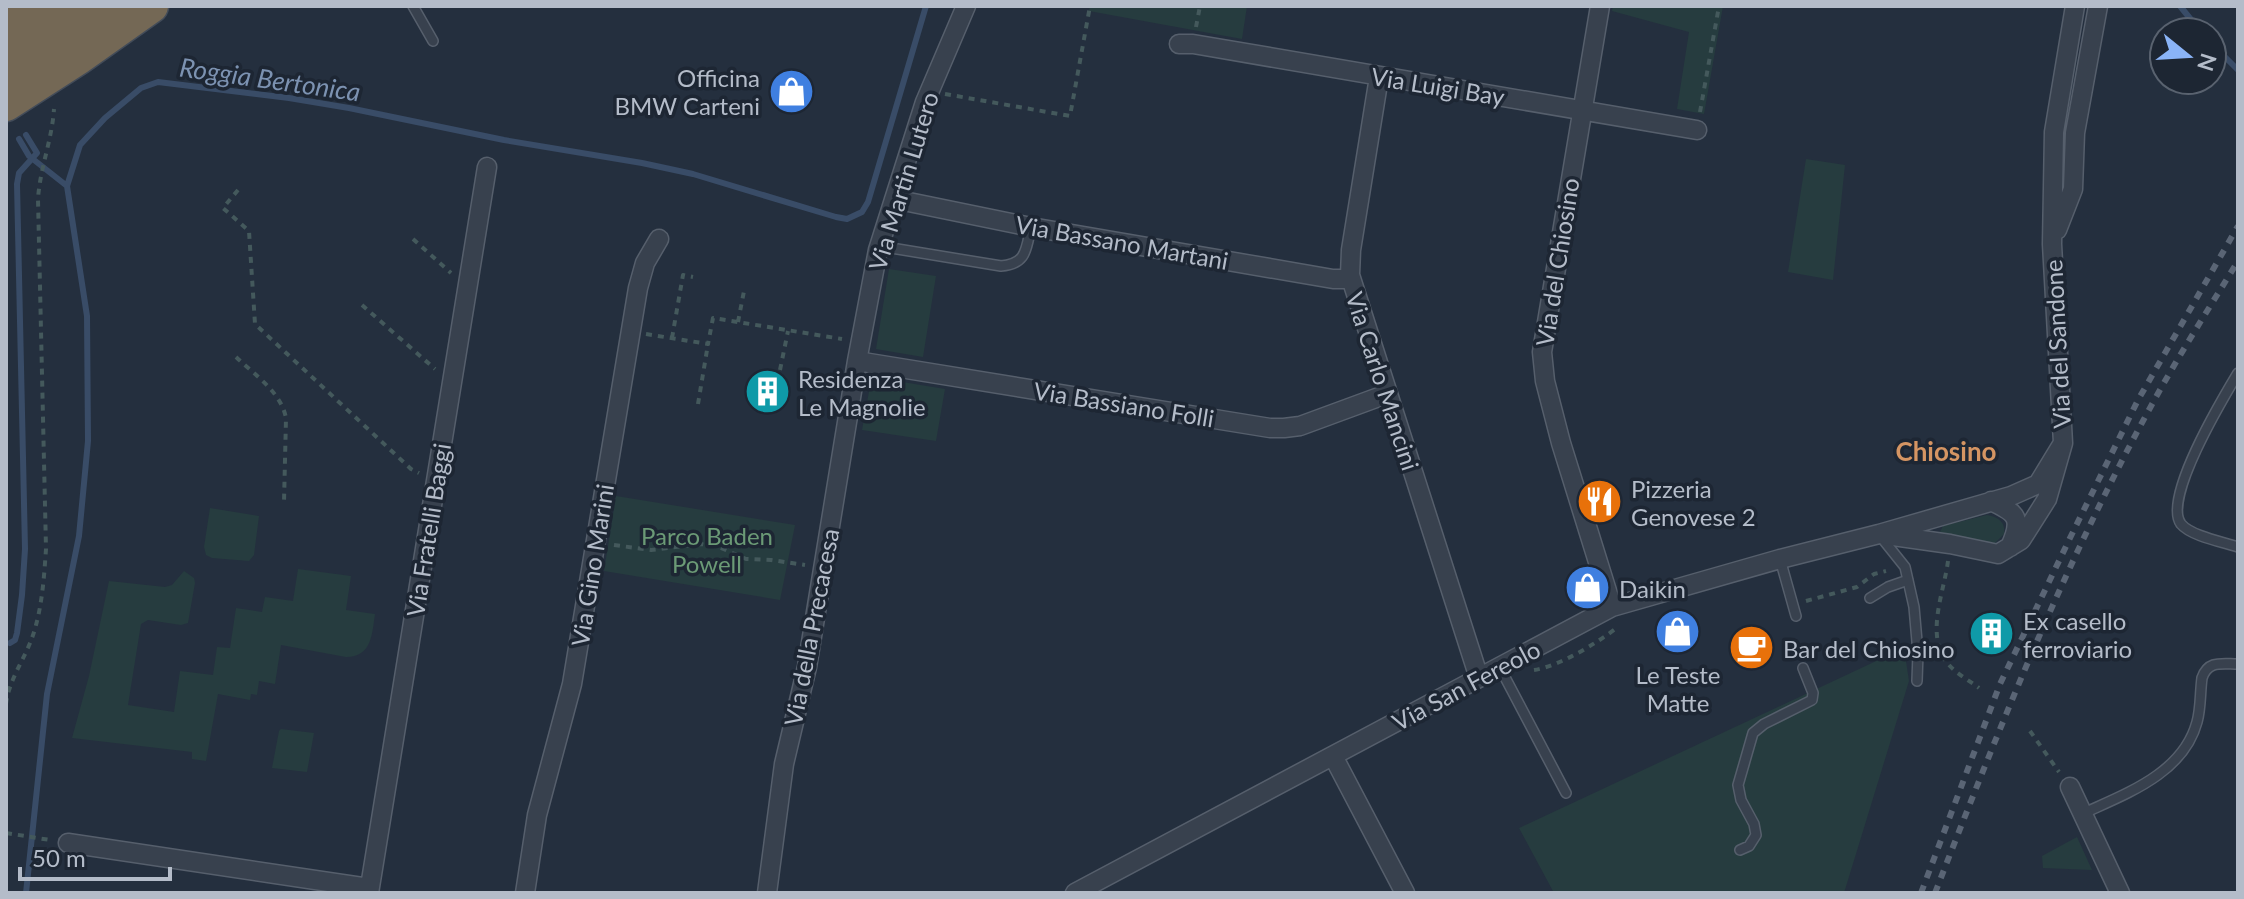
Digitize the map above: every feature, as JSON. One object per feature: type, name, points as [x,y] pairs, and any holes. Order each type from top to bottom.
[{"type":"highway","points":[[6,39],[62,6]]},
{"type":"highway","points":[[6,71],[116,6]]},
{"type":"highway","points":[[6,104],[151,6]]},
{"type":"street","name":"Via Martin Lutero","points":[[859,351],[879,246],[930,91],[966,6]]},
{"type":"street","name":"Via del Chiosino","points":[[1600,6],[1542,352],[1561,443],[1612,607]]},
{"type":"street","name":"Via del Sandone","points":[[2010,547],[2021,540],[2047,499],[2063,443],[2052,244],[2054,132],[2075,6]]},
{"type":"street","name":"Via del Sandone","points":[[2052,244],[2073,189],[2075,133],[2098,6]]},
{"type":"street","name":"Via Luigi Bay","points":[[1179,44],[1697,130]]},
{"type":"street","name":"Via Carlo Mancini","points":[[1379,77],[1351,250],[1351,279],[1479,678]]},
{"type":"street","name":"Via Fratelli Baggi","points":[[369,890],[487,167]]},
{"type":"street","name":"Via Bassano Martani","points":[[894,199],[1031,227],[1333,279],[1351,279]]},
{"type":"street","name":"Via Gino Marini","points":[[525,893],[537,815],[572,684],[641,275],[659,239]]},
{"type":"street","name":"Via Bassiano Folli","points":[[859,351],[1270,428],[1300,426],[1387,394]]},
{"type":"street","name":"Via della Precacesa","points":[[767,893],[784,764],[807,667],[859,351]]},
{"type":"street","name":"Via San Fereolo","points":[[1075,893],[1612,607],[2011,496],[2038,484],[2063,443]]},
{"type":"street","points":[[1879,534],[1998,554],[2010,547],[2016,534],[2017,520],[2009,510],[1991,501]]},
{"type":"street","points":[[1333,756],[1405,893]]},
{"type":"street","points":[[2070,787],[2120,893]]},
{"type":"street","points":[[68,843],[369,890]]},
{"type":"lane","points":[[413,6],[433,41]]},
{"type":"lane","points":[[879,246],[1010,266],[1023,257],[1031,227]]},
{"type":"lane","points":[[2238,373],[2196,451],[2176,509],[2181,524],[2187,529],[2238,547]]},
{"type":"lane","points":[[1879,534],[1905,567],[1914,607],[1917,681]]},
{"type":"lane","points":[[1780,559],[1796,616]]},
{"type":"lane","points":[[1870,598],[1908,580]]},
{"type":"lane","points":[[2082,814],[2144,785],[2168,767],[2196,726],[2204,671],[2214,664],[2238,664]]},
{"type":"lane","points":[[1499,666],[1566,793]]},
{"type":"lane","points":[[1740,850],[1749,846],[1756,835],[1738,785],[1753,733],[1764,724],[1812,700],[1813,693],[1803,668]]},
{"type":"path","points":[[930,91],[1070,116],[1090,6]]},
{"type":"path","points":[[1697,130],[1719,6]]},
{"type":"path","points":[[6,704],[34,632],[44,574],[38,199],[54,109]]},
{"type":"path","points":[[238,190],[223,208],[249,231],[255,324],[411,469],[436,477]]},
{"type":"path","points":[[413,239],[446,270],[469,276]]},
{"type":"path","points":[[672,338],[683,275],[693,277]]},
{"type":"path","points":[[738,322],[744,291]]},
{"type":"path","points":[[362,305],[432,368],[453,374]]},
{"type":"path","points":[[698,404],[713,318],[788,331],[859,351]]},
{"type":"path","points":[[631,331],[708,344]]},
{"type":"path","points":[[780,370],[788,331]]},
{"type":"path","points":[[236,357],[278,397],[284,409],[284,502]]},
{"type":"path","points":[[596,541],[651,550],[701,544],[719,547],[746,559],[823,568]]},
{"type":"path","points":[[1961,560],[1948,559],[1938,611],[1936,642],[1948,664],[1979,688]]},
{"type":"path","points":[[1791,600],[1805,602],[1857,587],[1881,572],[1905,567]]},
{"type":"path","points":[[1509,685],[1531,671],[1562,661],[1627,620]]},
{"type":"path","points":[[2030,731],[2070,787]]},
{"type":"path","points":[[6,833],[45,839]]},
{"type":"green space","points":[[1090,6],[1247,6],[1242,39],[1089,11]]},
{"type":"green space","points":[[1613,6],[1723,6],[1704,114],[1677,109],[1689,32],[1612,11]]},
{"type":"green space","points":[[1806,159],[1845,165],[1833,280],[1788,272]]},
{"type":"green space","points":[[889,269],[936,276],[923,357],[876,349]]},
{"type":"green space","points":[[878,378],[945,389],[936,441],[862,430],[870,386]]},
{"type":"green space","name":"Parco Baden Powell","points":[[616,496],[795,525],[780,600],[604,571]]},
{"type":"green space","points":[[210,508],[259,516],[254,555],[249,561],[206,555],[204,547]]},
{"type":"green space","points":[[1987,515],[1998,519],[2004,526],[2004,534],[1995,543],[1940,532],[1943,526]]},
{"type":"green space","points":[[298,569],[351,576],[346,610],[375,614],[369,643],[361,653],[346,657],[281,645],[275,684],[259,681],[257,695],[251,694],[250,700],[218,694],[206,761],[192,759],[192,752],[72,738],[109,581],[165,587],[172,585],[184,571],[194,578],[188,623],[181,625],[148,620],[141,624],[128,705],[174,712],[180,671],[213,675],[217,647],[230,648],[236,608],[262,612],[265,597],[293,601]]},
{"type":"green space","points":[[1904,648],[1909,681],[1844,893],[1554,893],[1519,828]]},
{"type":"green space","points":[[281,729],[314,733],[307,772],[272,768]]},
{"type":"green space","points":[[2077,837],[2092,870],[2043,868],[2042,856]]},
{"type":"waterway","name":"Roggia Bertonica","points":[[26,893],[47,694],[79,536],[88,441],[87,316],[67,186],[80,145],[105,118],[141,88],[158,82],[289,98],[693,174],[847,219],[862,212],[868,202],[926,6]]},
{"type":"waterway","points":[[2180,6],[2188,16]]},
{"type":"waterway","points":[[2228,60],[2238,70]]},
{"type":"waterway","points":[[10,643],[17,633],[25,549],[17,184],[19,173],[37,153],[26,135]]},
{"type":"waterway","points":[[19,139],[29,156],[67,186]]},
{"type":"railway","points":[[1921,893],[2000,684],[2138,400],[2238,226]]},
{"type":"railway","points":[[1935,893],[2061,586],[2160,389],[2238,261]]},
{"type":"place","name":"Officina BMW Carteni","points":[[791,91]]},
{"type":"place","name":"Residenza Le Magnolie","points":[[767,392]]},
{"type":"place","name":"Pizzeria Genovese 2","points":[[1600,502]]},
{"type":"place","name":"Daikin","points":[[1588,588]]},
{"type":"place","name":"Le Teste Matte","points":[[1678,632]]},
{"type":"place","name":"Ex casello ferroviario","points":[[1992,634]]},
{"type":"place","name":"Bar del Chiosino","points":[[1752,648]]},
{"type":"district","name":"Chiosino","points":[[1946,451]]}]
